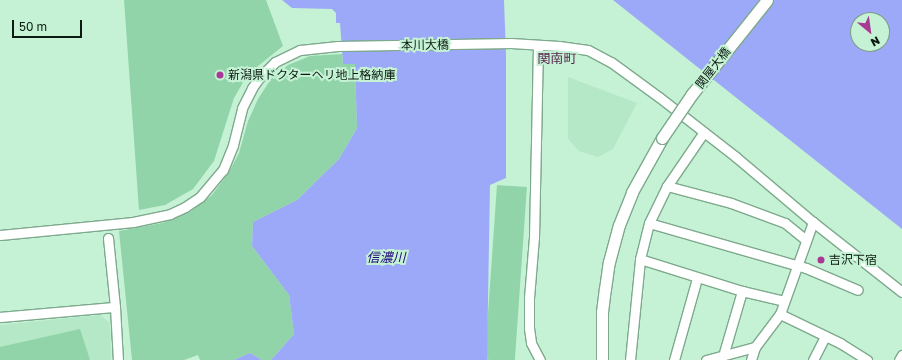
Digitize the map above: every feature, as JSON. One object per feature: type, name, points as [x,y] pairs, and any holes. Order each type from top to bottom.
[{"type":"main road","name":"関屋大橋","points":[[602,360],[602,312],[609,262],[619,225],[632,192],[662,138],[692,94],[766,0]]},
{"type":"street","name":"本川大橋","points":[[0,235],[133,222],[170,214],[185,207],[200,197],[223,170],[233,145],[247,98],[266,70],[275,62],[300,50],[338,46],[511,43],[538,46],[559,46],[588,50],[611,62],[704,132],[813,222],[902,292]]},
{"type":"street","points":[[538,46],[534,237],[529,328],[532,343],[540,360]]},
{"type":"street","points":[[630,360],[640,259],[649,223],[667,186],[704,132]]},
{"type":"street","points":[[667,186],[731,204],[785,223],[806,240]]},
{"type":"street","points":[[751,360],[756,347],[780,314],[813,222]]},
{"type":"street","points":[[649,223],[797,266],[858,290]]},
{"type":"street","points":[[108,238],[116,307],[118,360]]},
{"type":"street","points":[[640,259],[697,278],[784,301]]},
{"type":"street","points":[[674,360],[697,278]]},
{"type":"street","points":[[723,356],[742,291]]},
{"type":"street","points":[[0,317],[116,307]]},
{"type":"street","points":[[780,314],[840,343],[867,360]]},
{"type":"street","points":[[813,360],[825,336]]},
{"type":"street","points":[[706,360],[756,347]]},
{"type":"street","points":[[899,360],[902,355]]},
{"type":"shaded area","points":[[124,0],[266,0],[283,46],[248,74],[234,98],[214,161],[193,189],[165,205],[139,210]]},
{"type":"shaded area","points":[[342,54],[343,64],[355,64],[357,128],[339,159],[297,200],[253,222],[252,246],[289,295],[294,334],[271,360],[262,360],[250,353],[234,360],[200,360],[198,355],[184,360],[132,360],[119,231],[162,223],[190,212],[212,195],[229,172],[239,153],[248,121],[258,99],[271,79],[288,65],[310,56]]},
{"type":"shaded area","points":[[568,77],[637,103],[613,149],[598,157],[579,151],[568,139]]},
{"type":"shaded area","points":[[497,185],[527,187],[515,360],[485,360]]},
{"type":"shaded area","points":[[100,315],[110,323],[111,360],[0,360],[0,325]]},
{"type":"shaded area","points":[[80,329],[90,360],[0,360],[0,347]]},
{"type":"water","name":"信濃川","points":[[282,0],[504,0],[506,55],[506,178],[490,185],[487,360],[271,360],[294,334],[289,295],[252,246],[253,222],[297,200],[339,159],[357,128],[355,64],[343,64],[340,23],[336,23],[336,13],[332,9],[292,8]]},
{"type":"water","points":[[613,0],[902,0],[902,229]]},
{"type":"water","points":[[250,353],[262,360],[234,360]]},
{"type":"place","name":"新潟県ドクターヘリ地上格納庫","points":[[220,75]]},
{"type":"place","name":"吉沢下宿","points":[[821,260]]},
{"type":"district","name":"関南町","points":[[557,58]]}]
